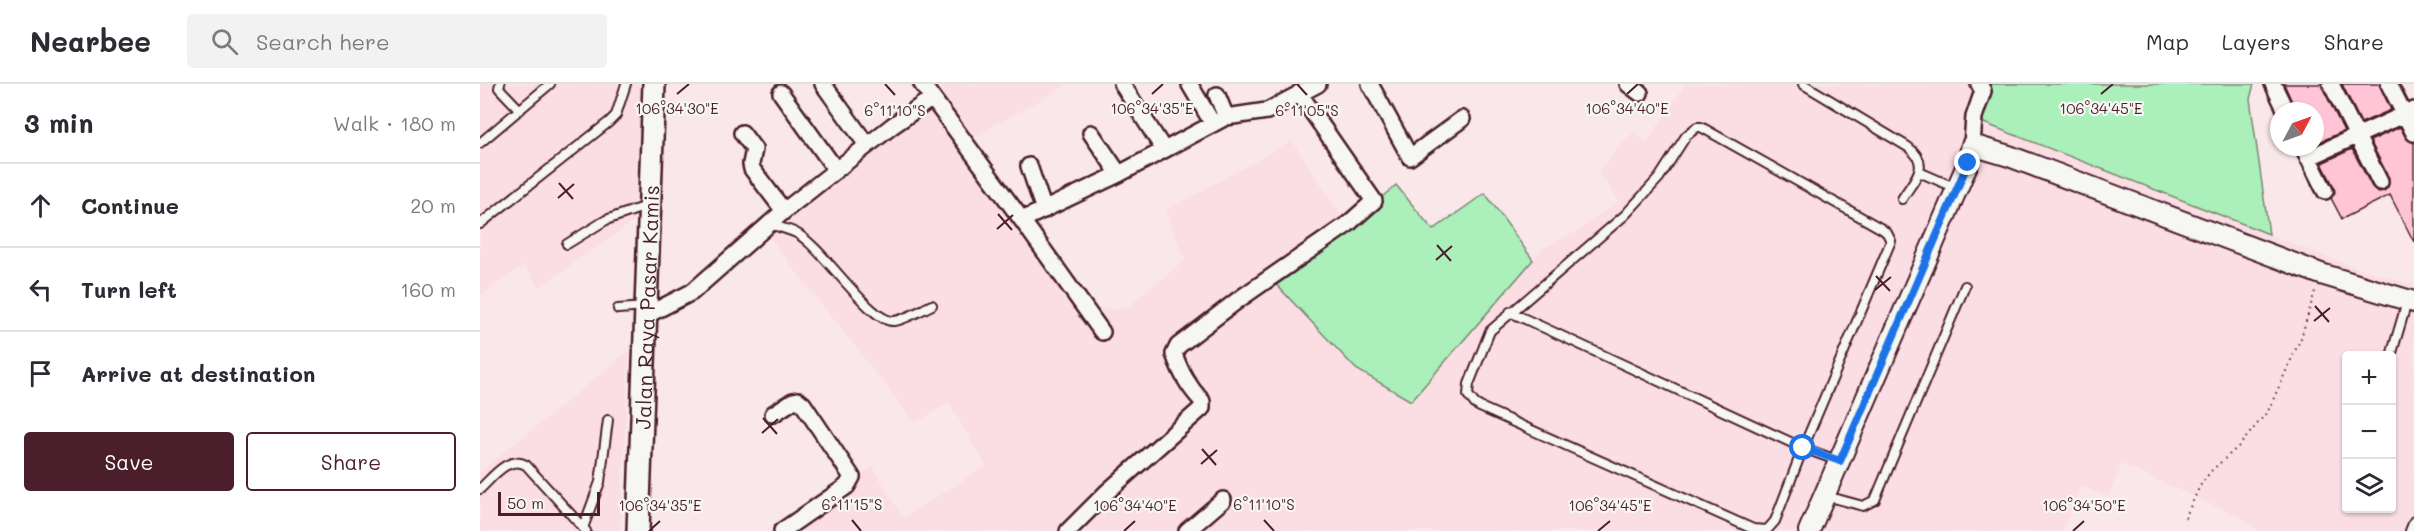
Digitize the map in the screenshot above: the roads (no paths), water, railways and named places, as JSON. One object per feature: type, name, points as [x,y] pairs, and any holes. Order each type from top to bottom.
[{"type":"main road","name":"Jalan Raya Pasar Kamis","points":[[638,531],[654,84]]},
{"type":"street","points":[[823,84],[867,145]]},
{"type":"street","points":[[922,84],[1102,332]]},
{"type":"street","points":[[1122,84],[1164,150]]},
{"type":"street","points":[[1022,220],[1119,174],[1220,120],[1267,111],[1318,84]]},
{"type":"street","points":[[1370,84],[1410,157],[1462,119]]},
{"type":"street","points":[[1809,531],[1968,163],[1974,117],[1983,91],[1979,84]]},
{"type":"street","points":[[2273,84],[2282,102]]},
{"type":"street","points":[[2331,84],[2380,182]]},
{"type":"street","points":[[2389,84],[2409,112],[2414,133]]},
{"type":"street","points":[[1190,86],[1220,120]]},
{"type":"street","points":[[781,93],[836,170]]},
{"type":"street","points":[[1068,531],[1107,492],[1202,408],[1202,400],[1188,385],[1174,354],[1178,346],[1238,300],[1348,224],[1374,201],[1299,93]]},
{"type":"street","points":[[1216,95],[1220,120]]},
{"type":"street","points":[[647,311],[692,292],[784,211],[867,145],[932,98]]},
{"type":"street","points":[[2324,146],[2356,136],[2409,112]]},
{"type":"street","points":[[742,133],[754,149],[752,169],[784,211]]},
{"type":"street","points":[[1091,133],[1119,174]]},
{"type":"street","points":[[1972,145],[2008,156],[2321,274],[2410,301]]},
{"type":"street","points":[[2308,156],[2325,191]]},
{"type":"street","points":[[1029,166],[1044,210]]},
{"type":"street","points":[[773,414],[793,401],[798,400],[803,404],[852,480],[782,531]]},
{"type":"street","points":[[1187,531],[1223,500]]},
{"type":"lane","points":[[500,84],[499,88],[520,110]]},
{"type":"lane","points":[[480,143],[550,84]]},
{"type":"lane","points":[[480,225],[609,122],[616,115],[626,84]]},
{"type":"lane","points":[[1803,84],[1908,147],[1920,161],[1919,172],[1902,200]]},
{"type":"lane","points":[[1697,127],[1882,229],[1889,236],[1889,248],[1803,448],[1775,521],[1767,530],[1761,531],[1475,404],[1468,395],[1469,384],[1490,331],[1510,312],[1625,215],[1659,178],[1686,136],[1697,127]]},
{"type":"lane","points":[[1919,172],[1957,188]]},
{"type":"lane","points":[[567,244],[606,220],[650,204]]},
{"type":"lane","points":[[770,224],[797,233],[818,251],[865,303],[885,320],[895,321],[932,305]]},
{"type":"lane","points":[[1825,495],[1863,506],[1875,500],[1965,286]]},
{"type":"lane","points":[[2393,351],[2410,301]]},
{"type":"lane","points":[[618,309],[647,311]]},
{"type":"lane","points":[[1510,312],[1803,448],[1840,461]]},
{"type":"lane","points":[[585,530],[600,482],[608,420]]},
{"type":"lane","points":[[480,489],[504,467],[515,461],[520,462],[526,465],[585,530]]},
{"type":"lane","points":[[2410,531],[2414,521]]}]
